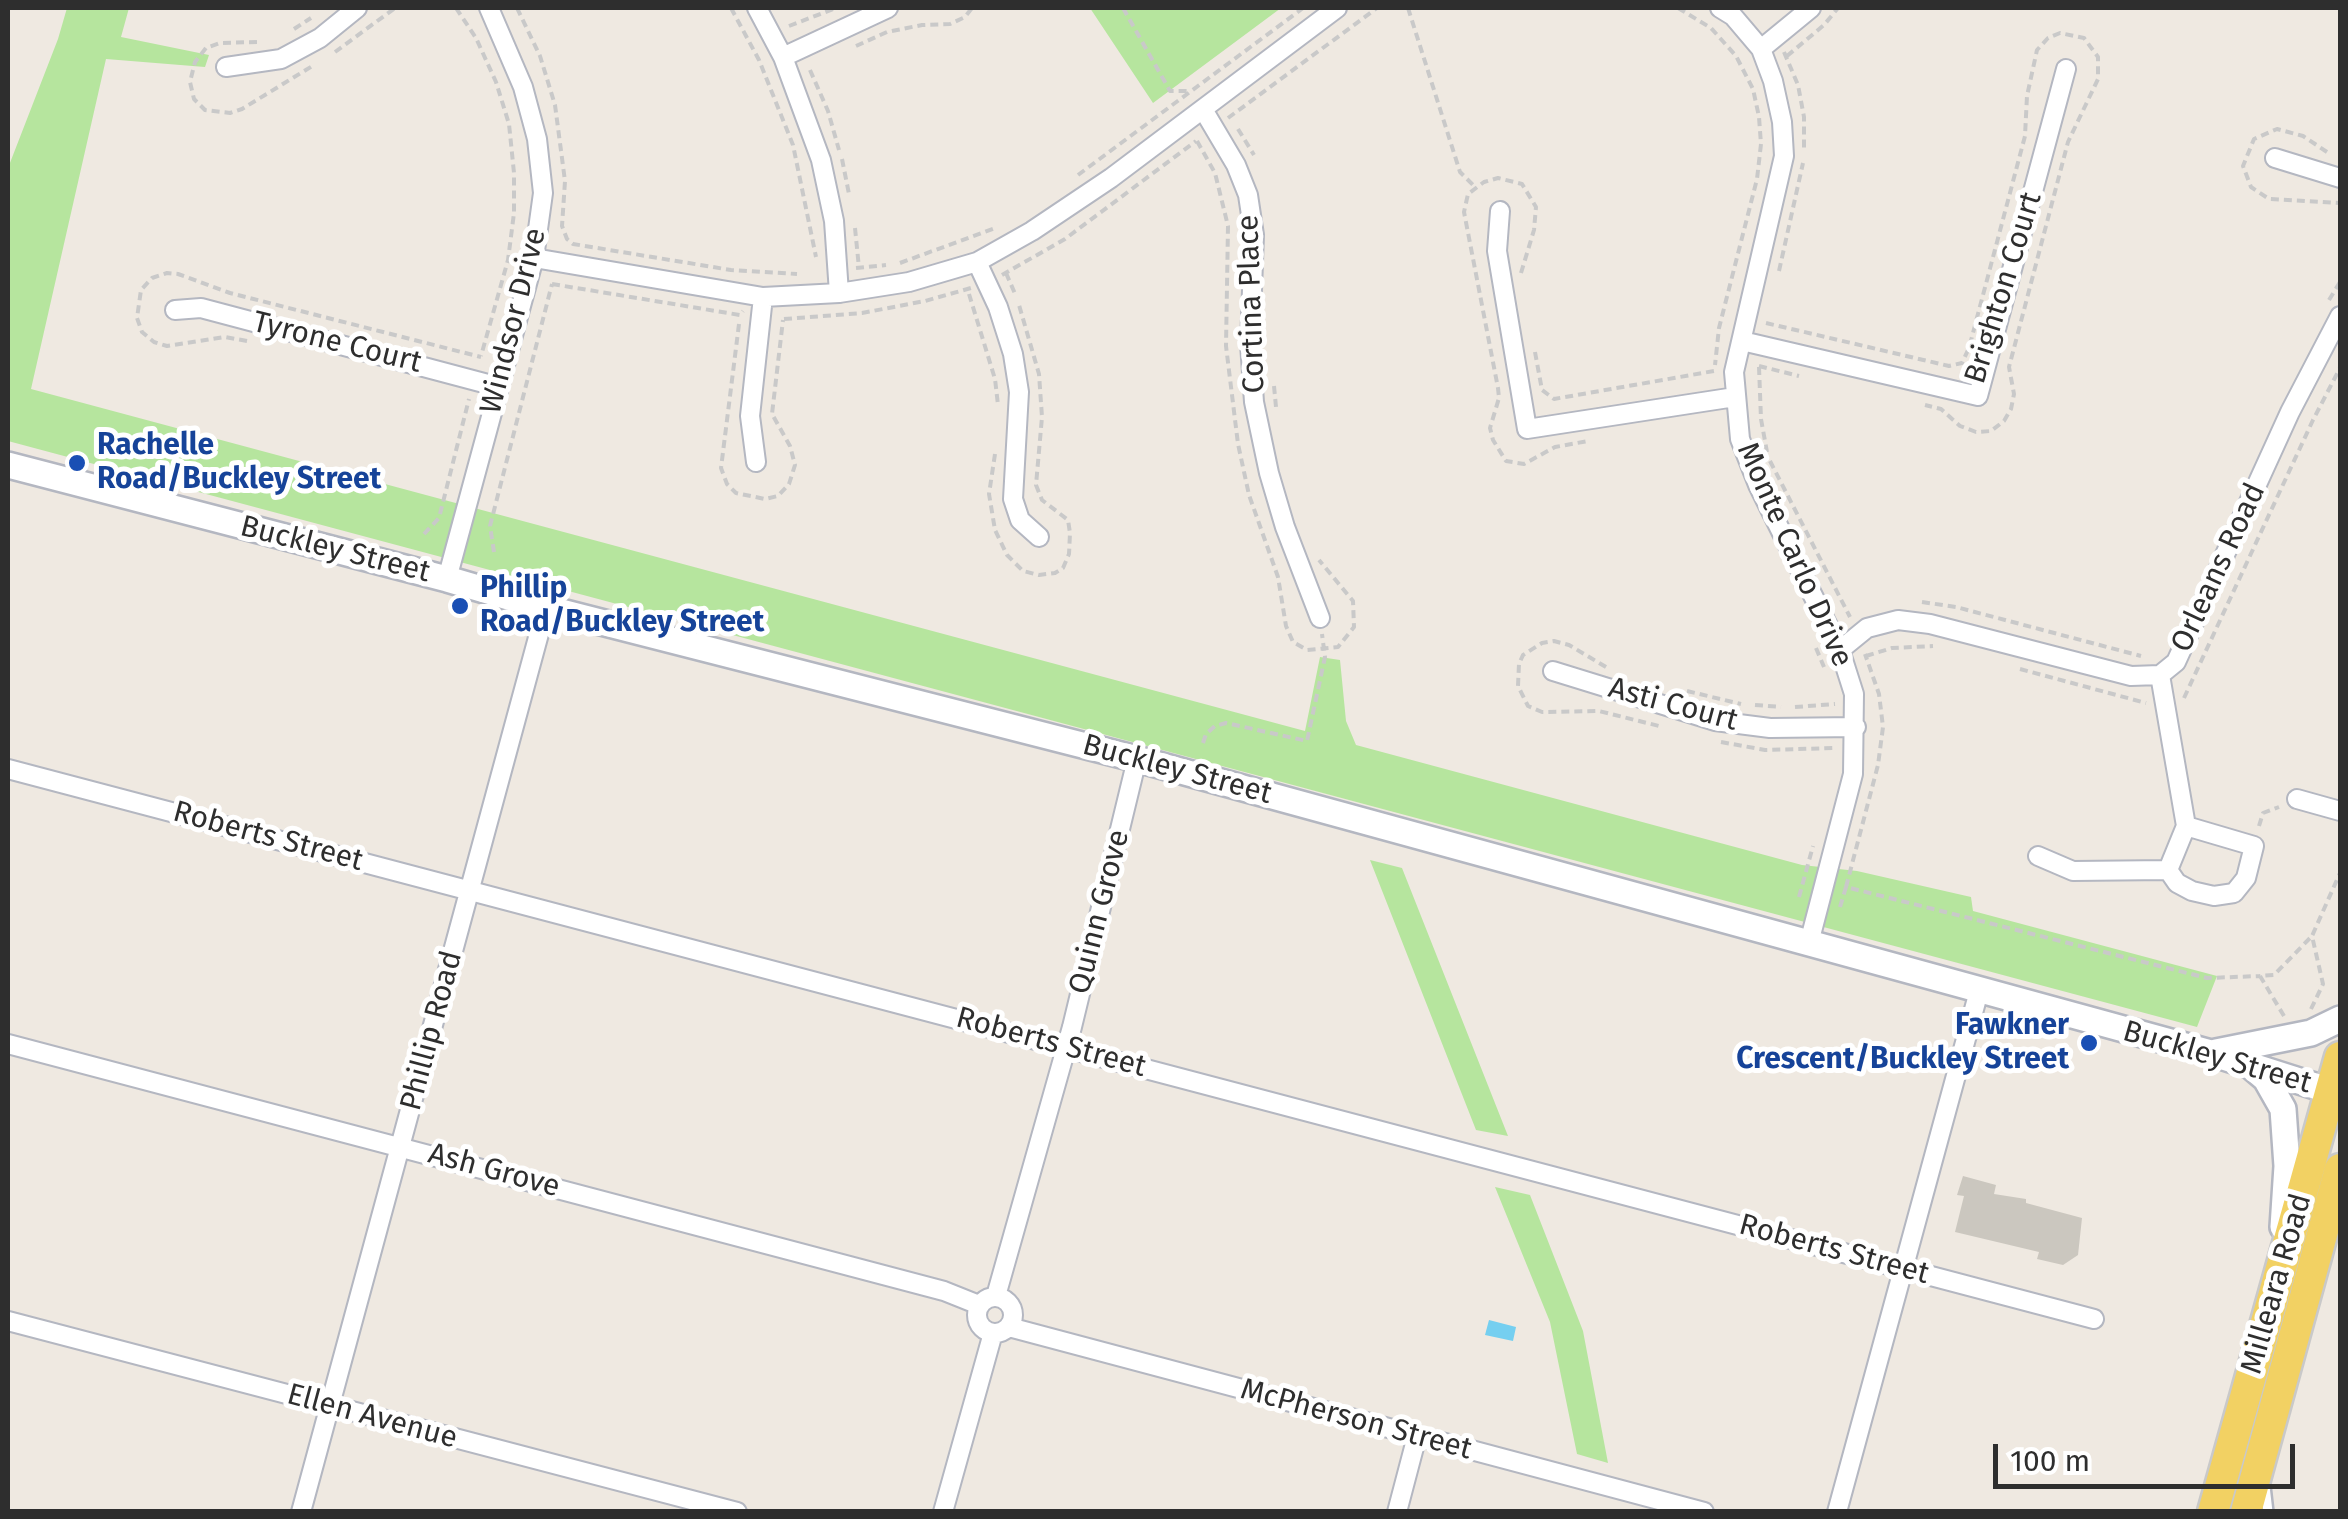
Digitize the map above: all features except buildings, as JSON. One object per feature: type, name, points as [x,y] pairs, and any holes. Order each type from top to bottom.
[{"type":"main road","name":"Buckley Street","points":[[8,465],[546,608],[1138,758],[2210,1053],[2336,1093]]},
{"type":"main road","points":[[2210,1053],[2311,1033],[2340,1019]]},
{"type":"main road","name":"Milleara Road","points":[[2213,1512],[2278,1276],[2336,1093],[2340,1057]]},
{"type":"main road","points":[[2251,1066],[2277,1096],[2286,1126],[2286,1193],[2278,1276]]},
{"type":"main road","name":"Milleara Road","points":[[2246,1512],[2339,1179]]},
{"type":"street","points":[[226,67],[281,58],[320,38],[357,8]]},
{"type":"street","name":"Windsor Drive","points":[[447,579],[534,258],[543,193],[537,139],[524,87],[490,8]]},
{"type":"street","points":[[756,8],[783,57],[821,160],[834,222],[829,272],[839,293]]},
{"type":"street","points":[[783,57],[888,8]]},
{"type":"street","points":[[534,258],[762,305],[909,282],[978,262],[1112,178],[1337,8]]},
{"type":"street","name":"Monte Carlo Drive","points":[[1720,8],[1768,44],[1784,156],[1750,343],[1734,372],[1740,440],[1758,485],[1840,650],[1854,694],[1847,727],[1853,774],[1809,943]]},
{"type":"street","points":[[1768,44],[1811,8]]},
{"type":"street","name":"Brighton Court","points":[[1750,343],[1978,396],[2066,69]]},
{"type":"street","name":"Cortina Place","points":[[1204,111],[1236,165],[1248,195],[1254,235],[1250,344],[1254,402],[1285,528],[1320,618]]},
{"type":"street","points":[[2274,158],[2340,178]]},
{"type":"street","points":[[1500,210],[1498,265],[1527,429],[1735,396]]},
{"type":"street","points":[[978,262],[998,307],[1020,392],[1013,499],[1020,520],[1039,537]]},
{"type":"street","points":[[756,462],[750,416],[762,305]]},
{"type":"street","name":"Tyrone Court","points":[[174,310],[201,308],[499,387]]},
{"type":"street","name":"Orleans Road","points":[[1840,650],[1868,628],[1898,620],[1930,624],[2131,676],[2160,676],[2176,662],[2290,412],[2340,316]]},
{"type":"street","name":"Phillip Road","points":[[301,1512],[546,608]]},
{"type":"street","name":"Asti Court","points":[[1553,671],[1716,722],[1770,728],[1847,727]]},
{"type":"street","points":[[2160,676],[2186,826],[2168,870]]},
{"type":"street","name":"Quinn Grove","points":[[988,1301],[1066,1048],[1138,758]]},
{"type":"street","name":"Roberts Street","points":[[8,769],[2094,1319]]},
{"type":"street","points":[[2297,799],[2340,811]]},
{"type":"street","points":[[2168,870],[2177,883],[2192,892],[2214,896],[2234,893],[2246,878],[2254,846],[2186,826]]},
{"type":"street","points":[[2038,856],[2073,871],[2168,870]]},
{"type":"street","points":[[1837,1512],[1979,991]]},
{"type":"street","name":"Ash Grove","points":[[8,1044],[988,1301]]},
{"type":"street","points":[[943,1512],[1001,1330],[1013,1311],[1006,1300],[988,1301],[979,1324],[1001,1330]]},
{"type":"street","name":"Ellen Avenue","points":[[8,1321],[737,1512]]},
{"type":"street","name":"McPherson Street","points":[[1001,1330],[1704,1512]]},
{"type":"street","points":[[1396,1512],[1417,1436]]},
{"type":"lane","points":[[2260,1454],[2268,1512]]},
{"type":"path","points":[[424,534],[439,518],[508,260],[514,213],[509,124],[476,38],[456,8]]},
{"type":"path","points":[[494,552],[490,526],[564,235],[565,181],[555,105],[540,56],[518,8]]},
{"type":"path","points":[[732,8],[759,60],[792,146],[829,272]]},
{"type":"path","points":[[789,26],[836,8]]},
{"type":"path","points":[[856,46],[888,32],[950,24],[965,17],[972,8]]},
{"type":"path","points":[[1123,8],[1170,91],[1191,91]]},
{"type":"path","points":[[1069,182],[1303,8]]},
{"type":"path","points":[[1408,8],[1460,172],[1474,187],[1498,178],[1522,184],[1536,207],[1534,230],[1521,270],[1523,284]]},
{"type":"path","points":[[1678,8],[1711,28],[1736,56],[1752,89],[1759,117],[1757,179],[1719,328],[1713,399]]},
{"type":"path","points":[[1787,56],[1838,8]]},
{"type":"path","points":[[1840,907],[1878,765],[1882,728],[1879,694],[1859,635],[1768,455],[1760,419],[1759,366],[1750,343],[1766,323],[1949,366],[1962,363],[2025,136],[2027,96],[2037,50],[2060,32],[2084,38],[2098,57],[2098,79],[2068,142],[2010,367],[2014,394],[2011,409],[2004,421],[1990,431],[1976,432],[1960,426],[1941,409],[1916,403]]},
{"type":"path","points":[[1768,44],[1787,56],[1804,117],[1804,157],[1778,272]]},
{"type":"path","points":[[1191,91],[1204,111]]},
{"type":"path","points":[[1230,116],[1256,162]]},
{"type":"path","points":[[564,235],[574,244],[768,274],[829,272],[899,263],[955,246],[1009,222]]},
{"type":"path","points":[[552,284],[740,315]]},
{"type":"path","points":[[762,305],[784,318],[772,414],[790,446],[795,465],[789,484],[778,496],[765,499],[736,493],[727,484],[721,468],[740,315],[743,310],[762,305]]},
{"type":"path","points":[[1533,342],[1542,390],[1554,399],[1714,371]]},
{"type":"path","points":[[1759,366],[1811,378]]},
{"type":"path","points":[[2008,665],[2166,708],[2181,706],[2340,368]]},
{"type":"path","points":[[1272,373],[1276,408]]},
{"type":"path","points":[[1314,548],[1320,563],[1352,601],[1356,614],[1349,636],[1338,647],[1325,650]]},
{"type":"path","points":[[1203,743],[1215,726],[1226,723],[1307,741],[1325,650],[1320,618]]},
{"type":"path","points":[[1809,634],[1828,678]]},
{"type":"path","points":[[1866,656],[1892,648],[1936,646]]},
{"type":"path","points":[[1833,691],[1847,727],[1836,748]]},
{"type":"path","points":[[2254,846],[2263,813],[2297,799]]},
{"type":"path","points":[[1799,896],[1814,842]]},
{"type":"path","points":[[1846,887],[2207,978],[2274,975],[2312,936],[2340,874]]},
{"type":"path","points":[[2308,1015],[2322,984],[2312,936]]},
{"type":"path","points":[[2260,976],[2285,1018]]},
{"type":"green space","points":[[67,8],[129,8],[121,37],[209,55],[205,67],[106,59],[31,389],[1305,731],[1320,657],[1340,660],[1346,721],[1356,745],[1802,865],[1857,871],[1971,897],[1973,911],[2217,976],[2197,1027],[8,441],[8,168]]},
{"type":"green space","points":[[1090,8],[1281,8],[1153,103]]},
{"type":"green space","points":[[1370,860],[1402,868],[1508,1136],[1476,1130]]},
{"type":"green space","points":[[1495,1187],[1530,1195],[1583,1331],[1608,1463],[1577,1454],[1550,1322]]},
{"type":"water","points":[[1489,1320],[1516,1327],[1513,1341],[1485,1335]]},
{"type":"place","name":"Rachelle Road/Buckley Street","points":[[77,463]]},
{"type":"place","name":"Phillip Road/Buckley Street","points":[[460,606]]},
{"type":"place","name":"Fawkner Crescent/Buckley Street","points":[[2089,1043]]}]
